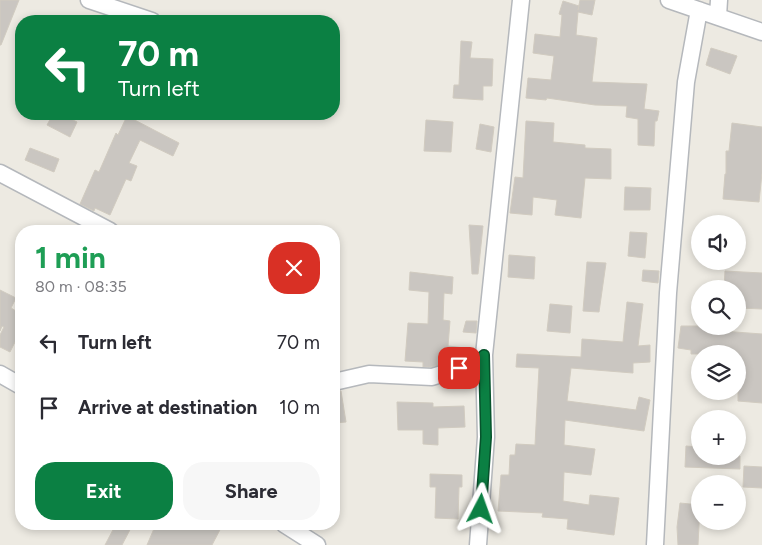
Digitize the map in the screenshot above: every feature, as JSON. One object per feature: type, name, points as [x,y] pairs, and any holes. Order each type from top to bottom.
[{"type":"street","points":[[89,0],[136,15]]},
{"type":"street","points":[[478,545],[486,437],[484,355],[521,0]]},
{"type":"street","points":[[669,0],[699,10],[718,8],[762,32]]},
{"type":"street","points":[[655,545],[668,293],[686,82],[699,10]]},
{"type":"street","points":[[0,172],[99,225]]},
{"type":"street","points":[[340,381],[369,374],[432,376],[476,362],[484,355]]},
{"type":"street","points":[[0,374],[15,383]]},
{"type":"street","points":[[293,530],[317,545]]},
{"type":"building","points":[[0,0],[19,0],[1,45],[0,45]]},
{"type":"building","points":[[580,0],[595,0],[592,15],[578,12],[576,35],[597,38],[592,82],[647,84],[644,109],[659,111],[657,121],[655,121],[654,146],[638,145],[638,119],[626,117],[627,106],[595,105],[547,98],[546,100],[526,98],[528,78],[551,80],[554,56],[533,53],[535,34],[560,37],[562,15],[559,14],[563,1],[579,6]]},
{"type":"building","points":[[461,41],[472,42],[470,58],[493,59],[492,86],[483,86],[483,100],[453,98],[454,85],[459,85]]},
{"type":"building","points":[[711,48],[737,56],[730,74],[706,65]]},
{"type":"building","points":[[50,120],[73,120],[77,122],[70,137],[47,125]]},
{"type":"building","points":[[125,120],[135,120],[179,143],[173,156],[140,140],[129,163],[137,166],[131,181],[126,179],[110,215],[95,208],[94,211],[80,204],[95,170],[99,172],[116,133],[118,135]]},
{"type":"building","points":[[426,120],[453,122],[451,152],[424,151]]},
{"type":"building","points":[[526,121],[554,123],[553,142],[585,145],[585,148],[611,149],[611,179],[585,178],[581,218],[555,215],[557,200],[533,197],[532,215],[510,213],[515,177],[523,178]]},
{"type":"building","points":[[732,123],[762,127],[762,173],[759,202],[723,199],[726,151],[729,151]]},
{"type":"building","points":[[480,124],[494,127],[491,152],[476,149]]},
{"type":"building","points":[[30,148],[59,159],[54,172],[25,160]]},
{"type":"building","points":[[625,187],[651,188],[650,210],[624,210]]},
{"type":"building","points":[[469,225],[483,226],[478,274],[472,274]]},
{"type":"building","points":[[630,232],[647,233],[645,258],[628,256]]},
{"type":"building","points":[[509,255],[535,257],[534,279],[508,277]]},
{"type":"building","points":[[587,262],[606,263],[599,312],[583,311]]},
{"type":"building","points":[[643,270],[659,271],[658,283],[642,281]]},
{"type":"building","points":[[725,271],[762,273],[762,309],[746,308],[746,280],[724,280]]},
{"type":"building","points":[[410,272],[453,277],[452,294],[444,293],[443,320],[450,321],[448,346],[465,348],[465,356],[453,360],[438,359],[438,365],[431,367],[423,367],[423,362],[405,361],[408,323],[428,324],[429,292],[409,290]]},
{"type":"building","points":[[0,290],[15,298],[11,308],[15,310],[15,342],[10,352],[0,347],[0,335],[4,327],[2,326],[0,331]]},
{"type":"building","points":[[627,302],[643,304],[638,346],[650,345],[650,362],[633,363],[633,373],[571,368],[567,401],[636,410],[639,397],[650,400],[644,431],[565,420],[564,445],[595,449],[591,475],[564,472],[563,501],[589,505],[590,495],[619,498],[614,535],[567,529],[568,519],[542,517],[543,513],[498,511],[501,475],[509,475],[510,455],[515,455],[516,444],[535,445],[539,368],[516,367],[517,354],[581,357],[582,339],[623,342]]},
{"type":"building","points":[[550,304],[572,306],[570,333],[547,331]]},
{"type":"building","points":[[466,321],[477,321],[476,333],[463,332]]},
{"type":"building","points":[[681,326],[691,326],[691,335],[762,334],[762,403],[738,401],[746,400],[746,345],[691,345],[691,350],[678,348]]},
{"type":"building","points":[[341,391],[346,422],[340,422]]},
{"type":"building","points":[[397,402],[433,403],[433,407],[464,406],[465,427],[438,428],[438,445],[423,444],[423,430],[398,430]]},
{"type":"building","points":[[686,446],[691,446],[691,465],[740,465],[740,469],[685,467]]},
{"type":"building","points":[[744,466],[762,467],[762,488],[746,487],[746,475],[744,475]]},
{"type":"building","points":[[430,474],[462,475],[462,487],[459,487],[458,519],[435,518],[436,487],[430,487]]},
{"type":"building","points":[[680,503],[691,504],[691,530],[699,530],[698,545],[678,545],[677,527]]},
{"type":"building","points":[[113,530],[130,530],[122,545],[105,545]]},
{"type":"building","points":[[153,530],[220,530],[212,545],[147,545]]},
{"type":"route","points":[[459,368],[476,362],[484,355],[486,437],[481,509]]}]
